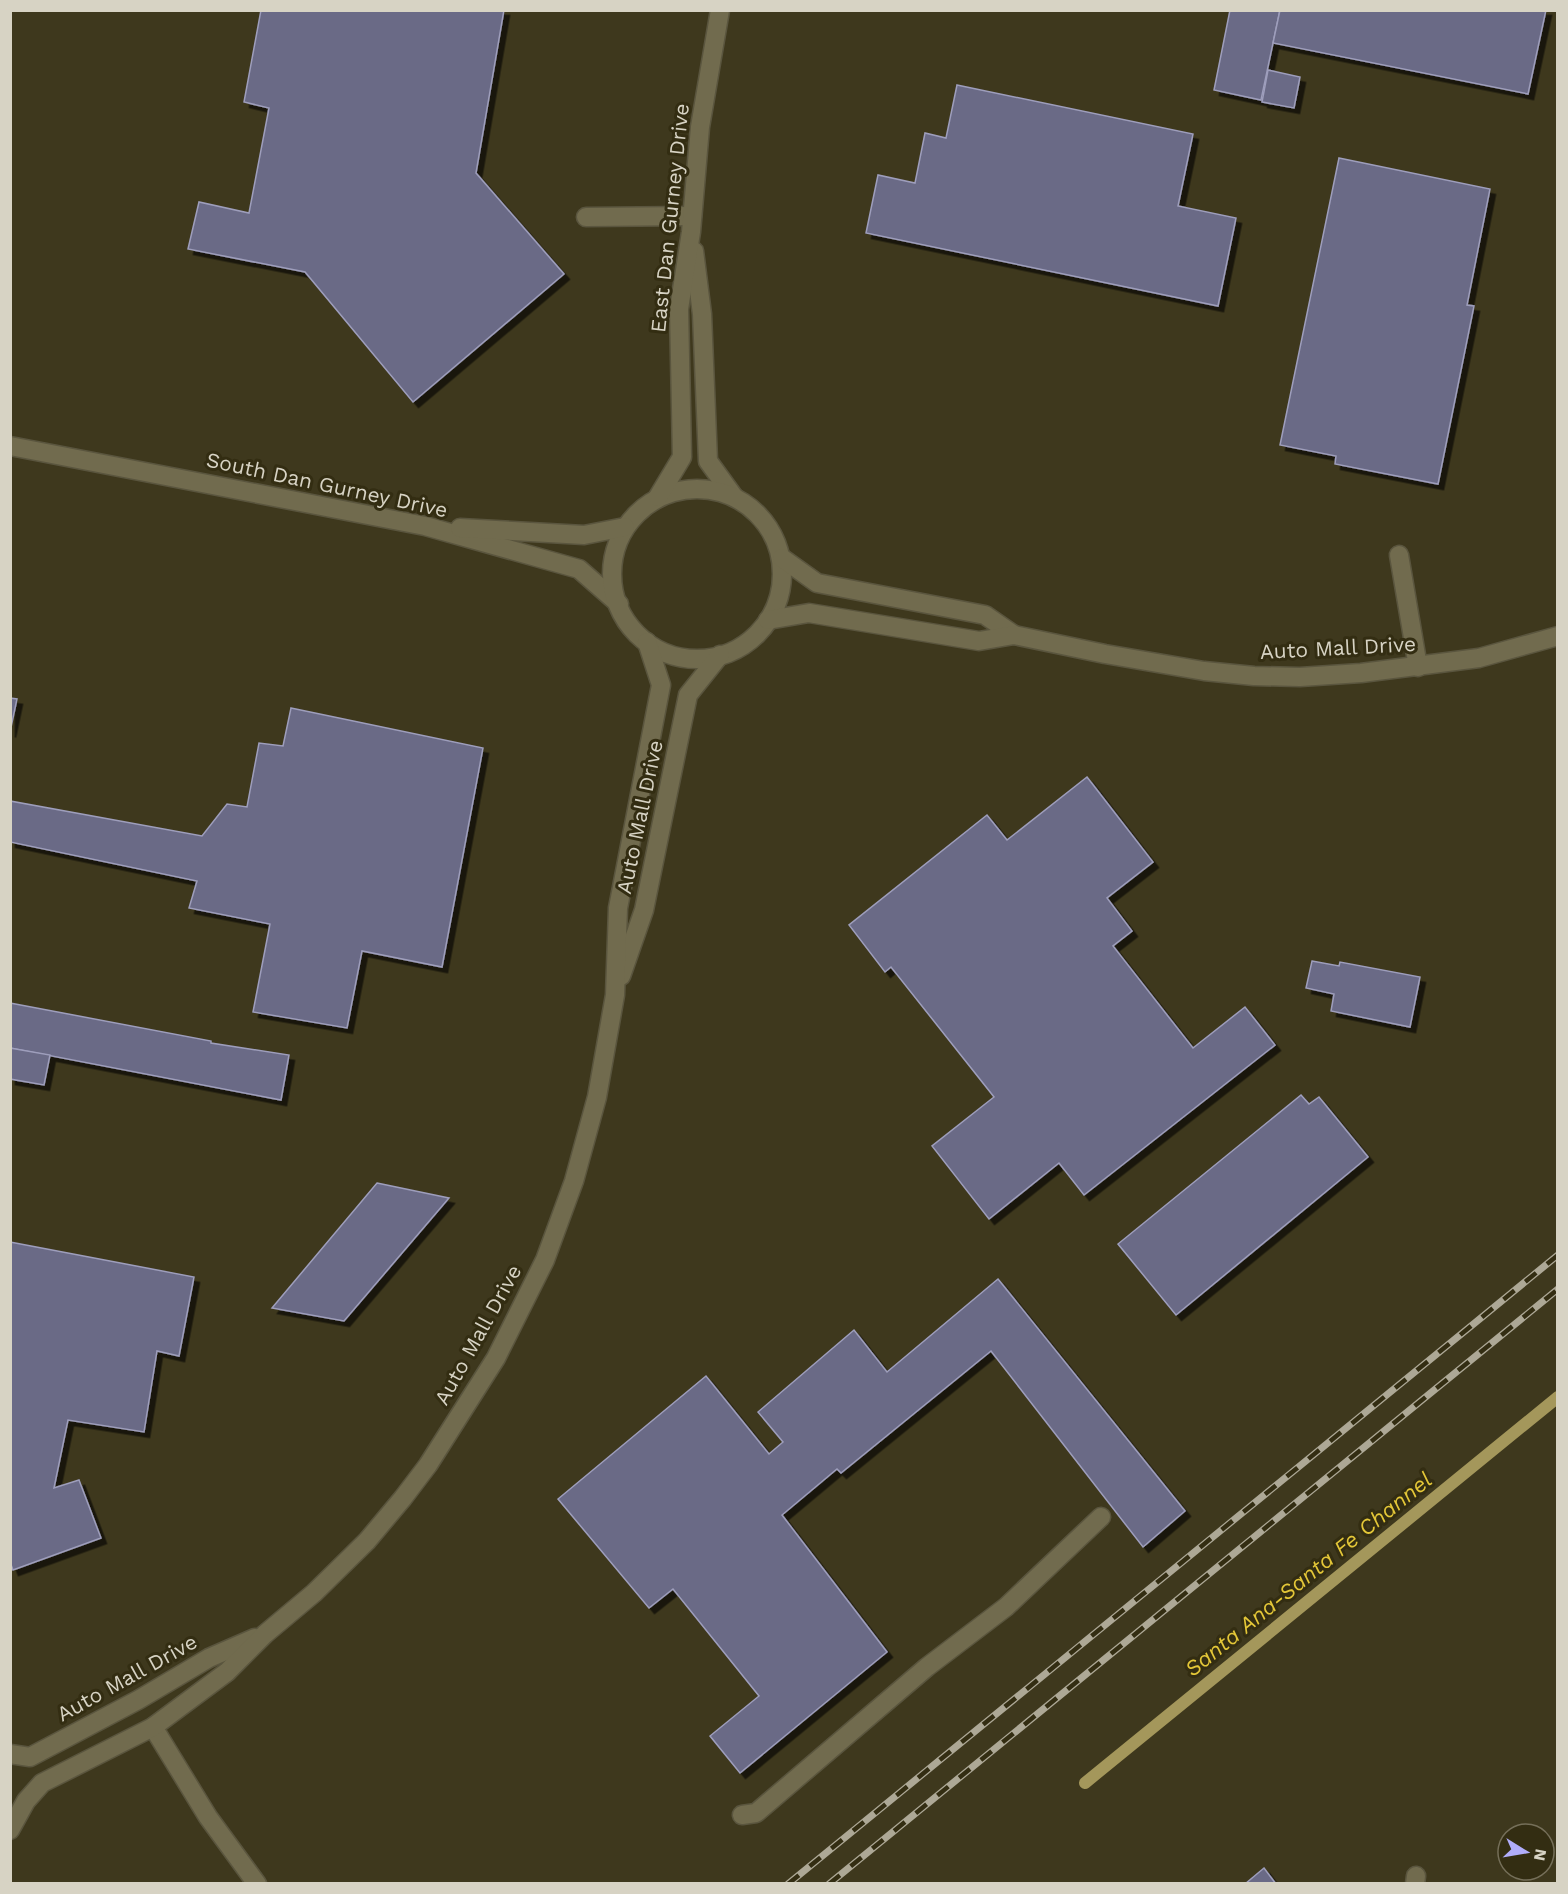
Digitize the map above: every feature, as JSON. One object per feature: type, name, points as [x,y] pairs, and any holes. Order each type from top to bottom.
[{"type":"street","name":"East Dan Gurney Drive","points":[[658,497],[682,457],[679,309],[692,224],[700,127],[720,10]]},
{"type":"street","points":[[586,217],[692,224],[702,314],[708,461],[737,502]]},
{"type":"street","name":"South Dan Gurney Drive","points":[[10,446],[425,526],[579,569],[620,604]]},
{"type":"street","points":[[689,489],[715,489],[737,502],[761,516],[782,558],[781,591],[772,615],[742,646],[710,659],[683,658],[660,652],[627,623],[612,581],[613,560],[625,527],[644,507],[664,494],[689,489]]},
{"type":"street","points":[[425,526],[584,535],[625,527]]},
{"type":"street","points":[[1399,555],[1418,667]]},
{"type":"street","name":"Auto Mall Drive","points":[[782,558],[816,583],[985,615],[1014,635]]},
{"type":"street","name":"Auto Mall Drive","points":[[768,620],[809,613],[979,641],[1014,635],[1155,664],[1254,676],[1300,677],[1418,667],[1479,658],[1557,636]]},
{"type":"street","name":"Auto Mall Drive","points":[[10,1830],[26,1802],[42,1783],[153,1727],[227,1672],[265,1634],[314,1593],[352,1556],[428,1466],[496,1358],[545,1260],[574,1180],[597,1097],[615,995],[618,908],[661,685],[647,642]]},
{"type":"street","name":"Auto Mall Drive","points":[[615,995],[644,910],[688,695],[720,655]]},
{"type":"street","points":[[742,1815],[756,1813],[927,1667],[1006,1607],[1101,1517]]},
{"type":"street","name":"Auto Mall Drive","points":[[10,1754],[30,1757],[138,1700],[209,1658],[265,1634]]},
{"type":"street","points":[[153,1727],[208,1817],[257,1884]]},
{"type":"building","points":[[261,10],[504,10],[476,173],[564,274],[413,402],[305,272],[188,249],[199,202],[249,213],[269,108],[244,102]]},
{"type":"building","points":[[1230,10],[1280,10],[1261,100],[1214,90]]},
{"type":"building","points":[[1280,10],[1546,10],[1528,94],[1273,43]]},
{"type":"building","points":[[1268,70],[1300,77],[1294,108],[1262,102]]},
{"type":"building","points":[[957,85],[1193,134],[1178,206],[1236,218],[1218,306],[866,233],[878,175],[915,183],[925,133],[946,138]]},
{"type":"building","points":[[1339,158],[1490,189],[1467,305],[1474,306],[1438,484],[1335,464],[1336,456],[1280,445]]},
{"type":"building","points":[[10,698],[17,699],[10,732]]},
{"type":"building","points":[[291,708],[483,748],[442,967],[362,951],[347,1028],[253,1012],[270,924],[189,908],[197,881],[10,842],[10,801],[202,836],[227,804],[247,807],[259,743],[283,746]]},
{"type":"building","points":[[1087,777],[1153,862],[1107,898],[1132,931],[1113,946],[1193,1048],[1245,1007],[1275,1045],[1084,1195],[1059,1163],[989,1219],[932,1146],[994,1097],[891,967],[885,972],[849,925],[987,815],[1007,840]]},
{"type":"building","points":[[1312,961],[1339,966],[1340,962],[1420,977],[1410,1027],[1331,1011],[1334,994],[1306,988]]},
{"type":"building","points":[[10,1003],[211,1041],[211,1043],[289,1055],[281,1100],[10,1048]]},
{"type":"building","points":[[10,1048],[50,1055],[44,1085],[10,1079]]},
{"type":"building","points":[[1301,1095],[1309,1104],[1319,1097],[1368,1157],[1176,1315],[1118,1244]]},
{"type":"building","points":[[377,1183],[449,1198],[344,1321],[272,1308]]},
{"type":"building","points":[[10,1242],[194,1277],[179,1356],[157,1351],[144,1432],[68,1420],[54,1488],[79,1480],[101,1538],[13,1570],[10,1562]]},
{"type":"building","points":[[998,1279],[1185,1511],[1143,1547],[991,1351],[841,1473],[837,1469],[782,1515],[887,1652],[740,1773],[710,1736],[759,1696],[673,1589],[649,1608],[558,1499],[706,1376],[769,1454],[783,1442],[758,1412],[854,1330],[887,1372]]},
{"type":"building","points":[[1264,1868],[1276,1884],[1245,1884]]},
{"type":"waterway","name":"Santa Ana-Santa Fe Channel","points":[[1085,1783],[1558,1397]]},
{"type":"railway","points":[[788,1884],[1558,1255]]},
{"type":"railway","points":[[829,1884],[1558,1289]]}]
